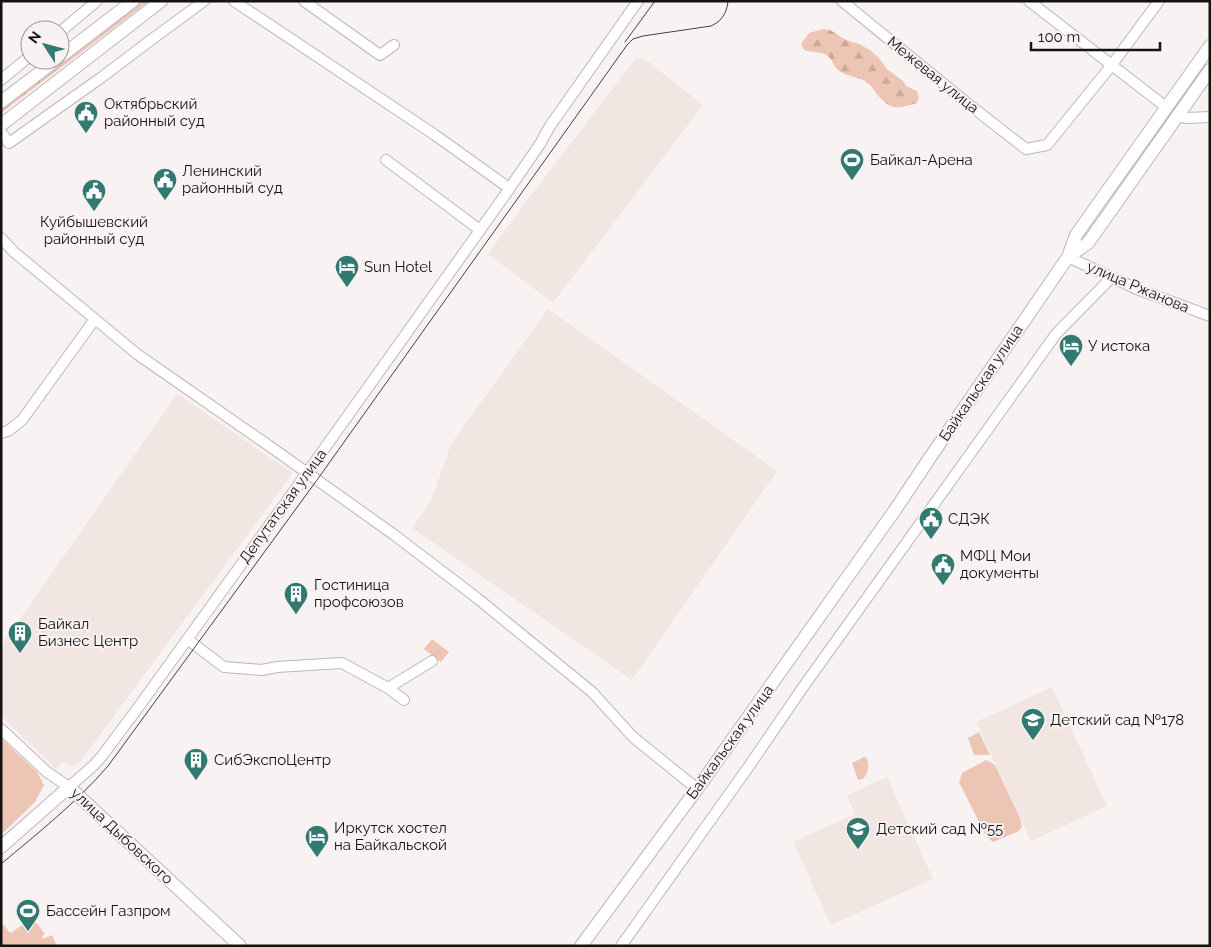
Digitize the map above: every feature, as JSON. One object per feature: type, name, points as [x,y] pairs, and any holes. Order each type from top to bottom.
[{"type":"main road","points":[[70,49],[133,1]]},
{"type":"main road","points":[[1,124],[161,1]]},
{"type":"main road","name":"Байкальская улица","points":[[581,946],[877,536],[1068,257],[1076,234],[1210,46]]},
{"type":"main road","points":[[1,102],[43,70]]},
{"type":"main road","name":"Байкальская улица","points":[[1068,257],[1088,244],[1210,70]]},
{"type":"main road","name":"Депутатская улица","points":[[1,847],[69,787]]},
{"type":"main road","name":"улица Дыбовского","points":[[69,787],[240,946]]},
{"type":"street","points":[[70,24],[97,1]]},
{"type":"street","points":[[1,132],[9,143],[204,1]]},
{"type":"street","points":[[234,1],[435,135],[509,188]]},
{"type":"street","points":[[304,1],[380,55],[394,44]]},
{"type":"street","name":"Депутатская улица","points":[[69,787],[102,756],[187,639],[480,230],[638,1]]},
{"type":"street","name":"Межевая улица","points":[[842,1],[966,103],[1026,148],[1047,144],[1111,66]]},
{"type":"street","points":[[1029,1],[1166,107]]},
{"type":"street","points":[[1111,66],[1159,1]]},
{"type":"street","points":[[1,80],[20,64]]},
{"type":"street","points":[[1177,115],[1186,118],[1210,117]]},
{"type":"street","points":[[386,160],[480,230]]},
{"type":"street","points":[[1,238],[14,252],[137,354],[392,534],[500,616],[592,692],[633,737],[696,788]]},
{"type":"street","name":"улица Ржанова","points":[[1068,257],[1111,278],[1210,316]]},
{"type":"street","points":[[621,946],[801,690],[1056,334],[1111,278]]},
{"type":"street","points":[[1,433],[8,431],[22,420],[95,319]]},
{"type":"street","points":[[187,639],[224,667],[262,670],[277,667],[342,663],[388,688],[404,700]]},
{"type":"street","points":[[388,688],[432,661]]},
{"type":"street","name":"улица Дыбовского","points":[[1,729],[47,772],[69,787]]},
{"type":"shaded area","points":[[636,58],[645,59],[703,105],[553,303],[488,254]]},
{"type":"shaded area","points":[[548,309],[777,471],[632,680],[412,528],[431,501],[451,444]]},
{"type":"shaded area","points":[[177,394],[293,473],[80,762],[74,766],[62,762],[56,769],[1,716],[1,646]]},
{"type":"shaded area","points":[[1052,687],[1107,806],[1031,841],[976,722]]},
{"type":"shaded area","points":[[887,777],[933,879],[831,925],[793,842],[855,814],[847,795]]},
{"type":"green space","points":[[142,1],[149,1],[70,61],[70,56]]},
{"type":"green space","points":[[823,29],[830,30],[846,40],[870,50],[906,86],[917,91],[919,97],[917,103],[905,107],[890,106],[882,100],[868,83],[838,70],[826,55],[804,50],[801,44],[809,33]]},
{"type":"green space","points":[[52,70],[58,70],[1,113],[1,109]]},
{"type":"green space","points":[[432,639],[449,652],[441,662],[424,649]]},
{"type":"green space","points":[[979,732],[990,755],[974,755],[968,738]]},
{"type":"green space","points":[[1,738],[37,772],[44,785],[35,802],[1,835]]},
{"type":"green space","points":[[864,757],[867,758],[867,772],[863,779],[858,780],[852,763]]},
{"type":"green space","points":[[986,760],[995,765],[1022,826],[1019,831],[993,842],[986,836],[959,782],[962,773]]},
{"type":"green space","name":"Бассейн Газпром","points":[[32,917],[45,934],[42,936],[43,939],[52,935],[57,946],[1,946],[2,923],[10,933]]},
{"type":"tram line","points":[[625,42],[655,1]]},
{"type":"tram line","points":[[1,864],[70,805],[108,766],[317,480],[627,45],[633,39],[643,36],[711,26],[723,16],[728,1]]},
{"type":"place","name":"Октябрьский районный суд","points":[[86,134]]},
{"type":"place","name":"Байкал-Арена","points":[[852,181]]},
{"type":"place","name":"Ленинский районный суд","points":[[165,201]]},
{"type":"place","name":"Куйбышевский районный суд","points":[[94,212]]},
{"type":"place","name":"Sun Hotel","points":[[347,288]]},
{"type":"place","name":"У истока","points":[[1071,367]]},
{"type":"place","name":"СДЭК","points":[[931,540]]},
{"type":"place","name":"МФЦ Мои документы","points":[[943,586]]},
{"type":"place","name":"Гостиница профсоюзов","points":[[296,615]]},
{"type":"place","name":"Байкал Бизнес Центр","points":[[20,654]]},
{"type":"place","name":"Детский сад №178","points":[[1033,741]]},
{"type":"place","name":"СибЭкспоЦентр","points":[[196,781]]},
{"type":"place","name":"Детский сад №55","points":[[858,850]]},
{"type":"place","name":"Иркутск хостел на Байкальской","points":[[317,858]]},
{"type":"place","name":"Бассейн Газпром","points":[[28,932]]}]
